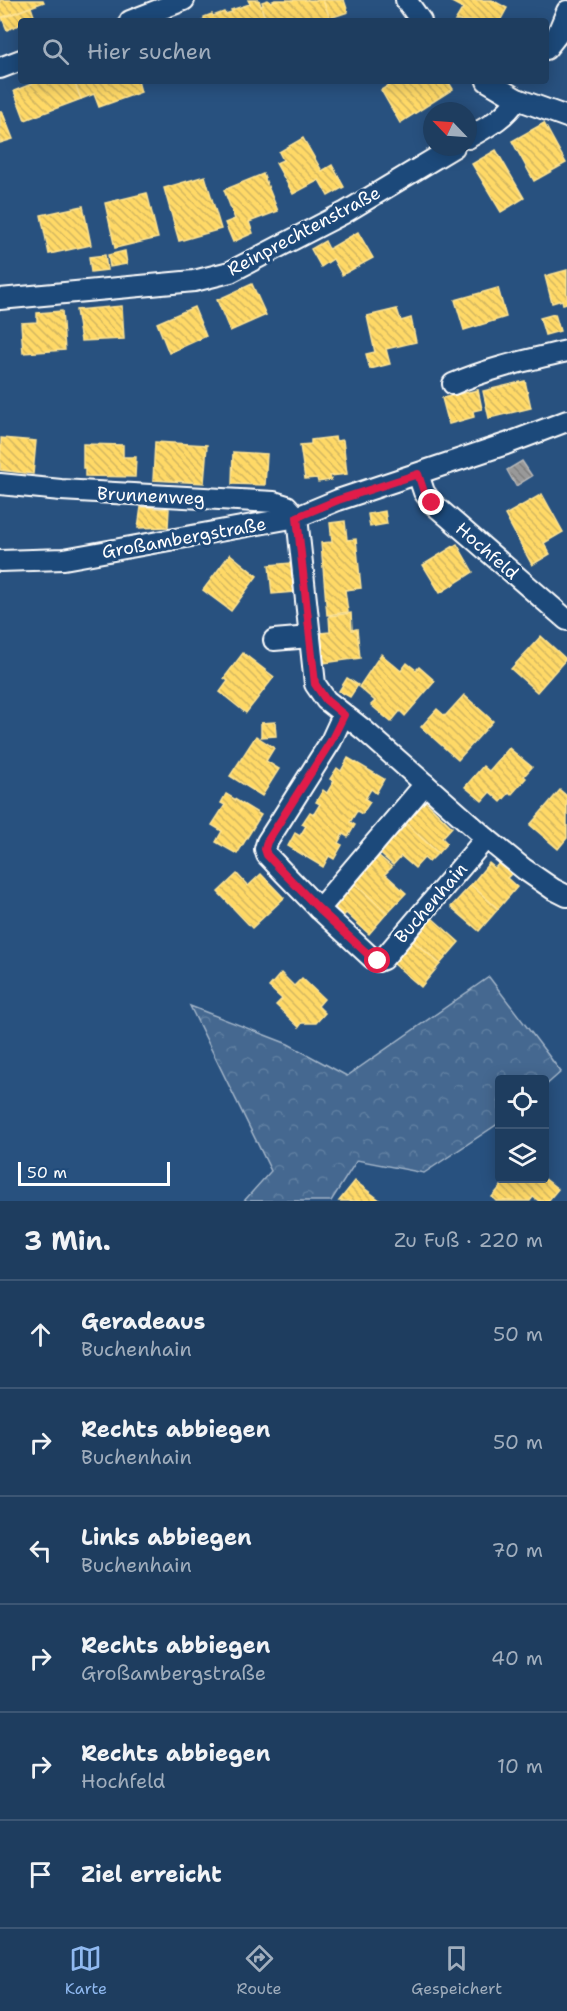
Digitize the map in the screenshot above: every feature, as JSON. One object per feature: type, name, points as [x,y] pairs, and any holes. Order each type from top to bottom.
[{"type":"street","points":[[138,18],[184,0]]},
{"type":"street","points":[[406,0],[419,18]]},
{"type":"street","points":[[549,45],[567,11]]},
{"type":"street","points":[[0,68],[18,61]]},
{"type":"street","points":[[495,84],[567,117]]},
{"type":"street","points":[[477,133],[498,120],[510,109],[513,91]]},
{"type":"street","name":"Reinprechtenstraße","points":[[0,299],[194,281],[230,272],[344,213],[439,156]]},
{"type":"street","points":[[453,384],[523,361],[567,351]]},
{"type":"street","name":"Großambergstraße","points":[[0,561],[64,559],[297,517],[338,500],[506,444],[567,421]]},
{"type":"street","name":"Hochfeld","points":[[418,474],[424,492],[432,503],[567,620]]},
{"type":"street","name":"Brunnenweg","points":[[0,484],[72,491],[274,502],[287,506],[297,517]]},
{"type":"street","points":[[297,517],[315,684],[326,700],[364,730],[524,869],[567,896]]},
{"type":"street","points":[[274,640],[310,638]]},
{"type":"street","name":"Buchenhain","points":[[344,715],[331,741],[267,842],[265,849],[267,855],[319,909],[372,958],[378,961],[383,959],[486,838]]},
{"type":"street","points":[[319,909],[425,784]]},
{"type":"green space","points":[[489,977],[561,1072],[549,1082],[549,1075],[495,1075],[495,1126],[424,1173],[357,1160],[331,1201],[244,1201],[271,1171],[190,1006],[288,1044],[347,1076]]},
{"type":"building: Wohnen","points":[[0,0],[43,0],[44,2],[0,18]]},
{"type":"building: Wohnen","points":[[248,0],[259,0],[265,18],[204,18],[212,14],[213,16],[232,12],[231,10],[250,4]]},
{"type":"building: Wohnen","points":[[268,0],[271,2],[275,0],[323,0],[330,18],[265,18],[262,2]]},
{"type":"building: Wohnen","points":[[323,0],[344,0],[348,12],[330,18]]},
{"type":"building: Wohnen","points":[[448,0],[492,0],[507,8],[502,18],[457,18],[463,8]]},
{"type":"building: Wohnen","points":[[31,7],[35,18],[18,18],[18,25],[7,30],[2,18]]},
{"type":"building: Wohnen","points":[[32,84],[75,84],[81,99],[25,120],[14,91]]},
{"type":"building: Wohnen","points":[[75,84],[139,84],[141,92],[99,107],[94,94],[81,99]]},
{"type":"building: Wohnen","points":[[391,84],[450,84],[453,89],[433,102],[423,102],[423,108],[400,123],[381,90]]},
{"type":"building: Wohnen","points":[[2,111],[13,139],[0,143],[0,112]]},
{"type":"building: Wohnen","points":[[544,123],[566,163],[534,181],[512,141]]},
{"type":"building: Wohnen","points":[[303,138],[322,171],[332,165],[344,187],[328,196],[319,180],[293,194],[276,163],[283,160],[279,152]]},
{"type":"building: Wohnen","points":[[496,150],[524,198],[501,212],[472,164]]},
{"type":"building: Wohnen","points":[[263,174],[278,211],[249,222],[253,233],[233,242],[225,223],[235,219],[224,190]]},
{"type":"building: Wohnen","points":[[205,176],[221,229],[179,241],[164,188]]},
{"type":"building: Wohnen","points":[[147,193],[158,238],[115,248],[105,203]]},
{"type":"building: Wohnen","points":[[83,206],[91,245],[49,254],[41,215]]},
{"type":"building: Wohnen","points":[[358,232],[373,258],[342,275],[333,259],[321,267],[311,249],[325,241],[329,249]]},
{"type":"building: Wohnen","points":[[125,251],[127,264],[110,267],[108,255]]},
{"type":"building: Wohnen","points":[[105,255],[107,270],[91,272],[89,257]]},
{"type":"building: Wohnen","points":[[567,270],[567,303],[563,304],[562,300],[552,303],[545,276]]},
{"type":"building: Wohnen","points":[[252,284],[266,315],[230,331],[217,300]]},
{"type":"building: Wohnen","points":[[498,288],[506,317],[464,330],[455,300]]},
{"type":"building: Wohnen","points":[[122,306],[124,339],[81,341],[76,310]]},
{"type":"building: Wohnen","points":[[194,307],[206,336],[169,353],[157,323]]},
{"type":"building: Wohnen","points":[[397,309],[401,321],[411,318],[416,342],[386,349],[390,364],[370,369],[366,354],[375,352],[367,316]]},
{"type":"building: Wohnen","points":[[62,311],[65,350],[23,353],[21,323],[37,322],[37,313]]},
{"type":"building: Wohnen","points":[[555,314],[560,331],[545,335],[540,318]]},
{"type":"building: Wohnen","points":[[525,381],[531,408],[489,418],[483,391]]},
{"type":"building: Wohnen","points":[[478,390],[482,409],[473,411],[474,417],[449,424],[442,398]]},
{"type":"building: Wohnen","points":[[335,437],[336,441],[343,440],[347,474],[330,476],[331,480],[318,482],[317,478],[305,479],[300,445],[311,444],[311,440]]},
{"type":"building: Wohnen","points":[[1,438],[36,441],[33,474],[0,470]]},
{"type":"building: Wohnen","points":[[155,442],[207,445],[204,483],[153,480]]},
{"type":"building: Wohnen","points":[[83,444],[123,445],[123,457],[136,457],[135,477],[85,476]]},
{"type":"building: Wohnen","points":[[233,452],[267,454],[265,485],[232,484]]},
{"type":"building: Wohnen","points":[[542,494],[563,532],[544,543],[550,554],[532,565],[505,515]]},
{"type":"building: Wohnen","points":[[141,507],[169,509],[168,527],[138,528]]},
{"type":"building: Wohnen","points":[[385,511],[387,524],[370,527],[368,514]]},
{"type":"building: Wohnen","points":[[345,521],[347,540],[356,539],[361,588],[345,590],[348,612],[327,615],[321,543],[332,542],[330,523]]},
{"type":"building: Wohnen","points":[[457,544],[473,572],[440,593],[423,565]]},
{"type":"building: Wohnen","points":[[230,554],[257,576],[231,611],[203,590]]},
{"type":"building: Wohnen","points":[[291,563],[294,592],[272,594],[269,565]]},
{"type":"building: Wohnen","points":[[351,613],[352,630],[357,629],[360,658],[324,663],[321,633],[330,632],[329,616]]},
{"type":"building: Wohnen","points":[[541,636],[566,659],[537,692],[511,669]]},
{"type":"building: Wohnen","points":[[243,653],[274,677],[246,713],[220,692],[228,681],[224,678]]},
{"type":"building: Wohnen","points":[[381,654],[401,671],[407,663],[416,670],[419,667],[435,681],[405,716],[400,711],[391,722],[371,705],[375,701],[359,687]]},
{"type":"building: Wohnen","points":[[347,678],[358,685],[350,697],[339,691]]},
{"type":"building: Wohnen","points":[[464,695],[493,721],[458,760],[421,727],[437,709],[445,716]]},
{"type":"building: Wohnen","points":[[275,722],[276,736],[261,737],[261,723]]},
{"type":"building: Wohnen","points":[[256,736],[274,748],[266,761],[279,769],[262,796],[230,776]]},
{"type":"building: Wohnen","points":[[509,748],[532,767],[524,776],[526,778],[511,795],[509,793],[501,802],[490,792],[482,801],[465,787],[483,766],[489,771]]},
{"type":"building: Wohnen","points":[[348,758],[384,779],[376,793],[371,789],[365,799],[370,802],[362,814],[357,811],[350,822],[355,825],[348,837],[343,834],[338,843],[342,845],[334,859],[329,856],[323,867],[288,846],[295,833],[300,836],[306,826],[302,824],[310,812],[314,814],[320,804],[316,802],[323,790],[327,793],[334,781],[330,779],[337,768],[341,771]]},
{"type":"building: Wohnen","points":[[560,790],[567,796],[567,838],[558,849],[530,825]]},
{"type":"building: Wohnen","points":[[226,794],[261,815],[237,854],[216,842],[222,831],[212,825],[225,805],[221,803]]},
{"type":"building: Wohnen","points":[[425,801],[452,827],[442,838],[447,843],[438,853],[403,821]]},
{"type":"building: Wohnen","points":[[403,821],[438,853],[429,862],[424,858],[415,868],[401,856],[393,865],[376,850]]},
{"type":"building: Wohnen","points":[[379,856],[392,867],[385,874],[406,893],[387,913],[354,883]]},
{"type":"building: Wohnen","points":[[500,862],[512,873],[507,878],[517,887],[498,909],[471,885],[489,863],[495,868]]},
{"type":"building: Wohnen","points":[[237,874],[248,886],[261,874],[284,898],[252,928],[218,892]]},
{"type":"building: Wohnen","points":[[354,883],[387,913],[369,934],[346,913],[339,921],[327,910],[337,903]]},
{"type":"building: Wohnen","points":[[471,885],[498,909],[479,931],[451,907]]},
{"type":"building: Wohnen","points":[[432,918],[459,942],[440,964],[412,940]]},
{"type":"building: Wohnen","points":[[412,940],[440,964],[421,987],[393,963]]},
{"type":"building: Wohnen","points":[[281,973],[294,986],[302,978],[324,999],[318,1006],[325,1013],[316,1023],[302,1023],[299,1027],[276,1005],[282,999],[269,987]]},
{"type":"building: Wohnen","points":[[355,1181],[381,1201],[339,1201]]},
{"type":"building: Wohnen","points":[[549,1182],[558,1189],[548,1201],[539,1201],[533,1197],[530,1201],[496,1201],[492,1197],[504,1183]]},
{"type":"building: Industrie","points":[[522,461],[532,476],[516,486],[507,470]]},
{"type":"route","points":[[378,961],[319,909],[267,855],[265,849],[267,842],[331,741],[344,715],[326,700],[315,684],[297,517],[338,500],[418,474],[424,492],[432,503]]}]
